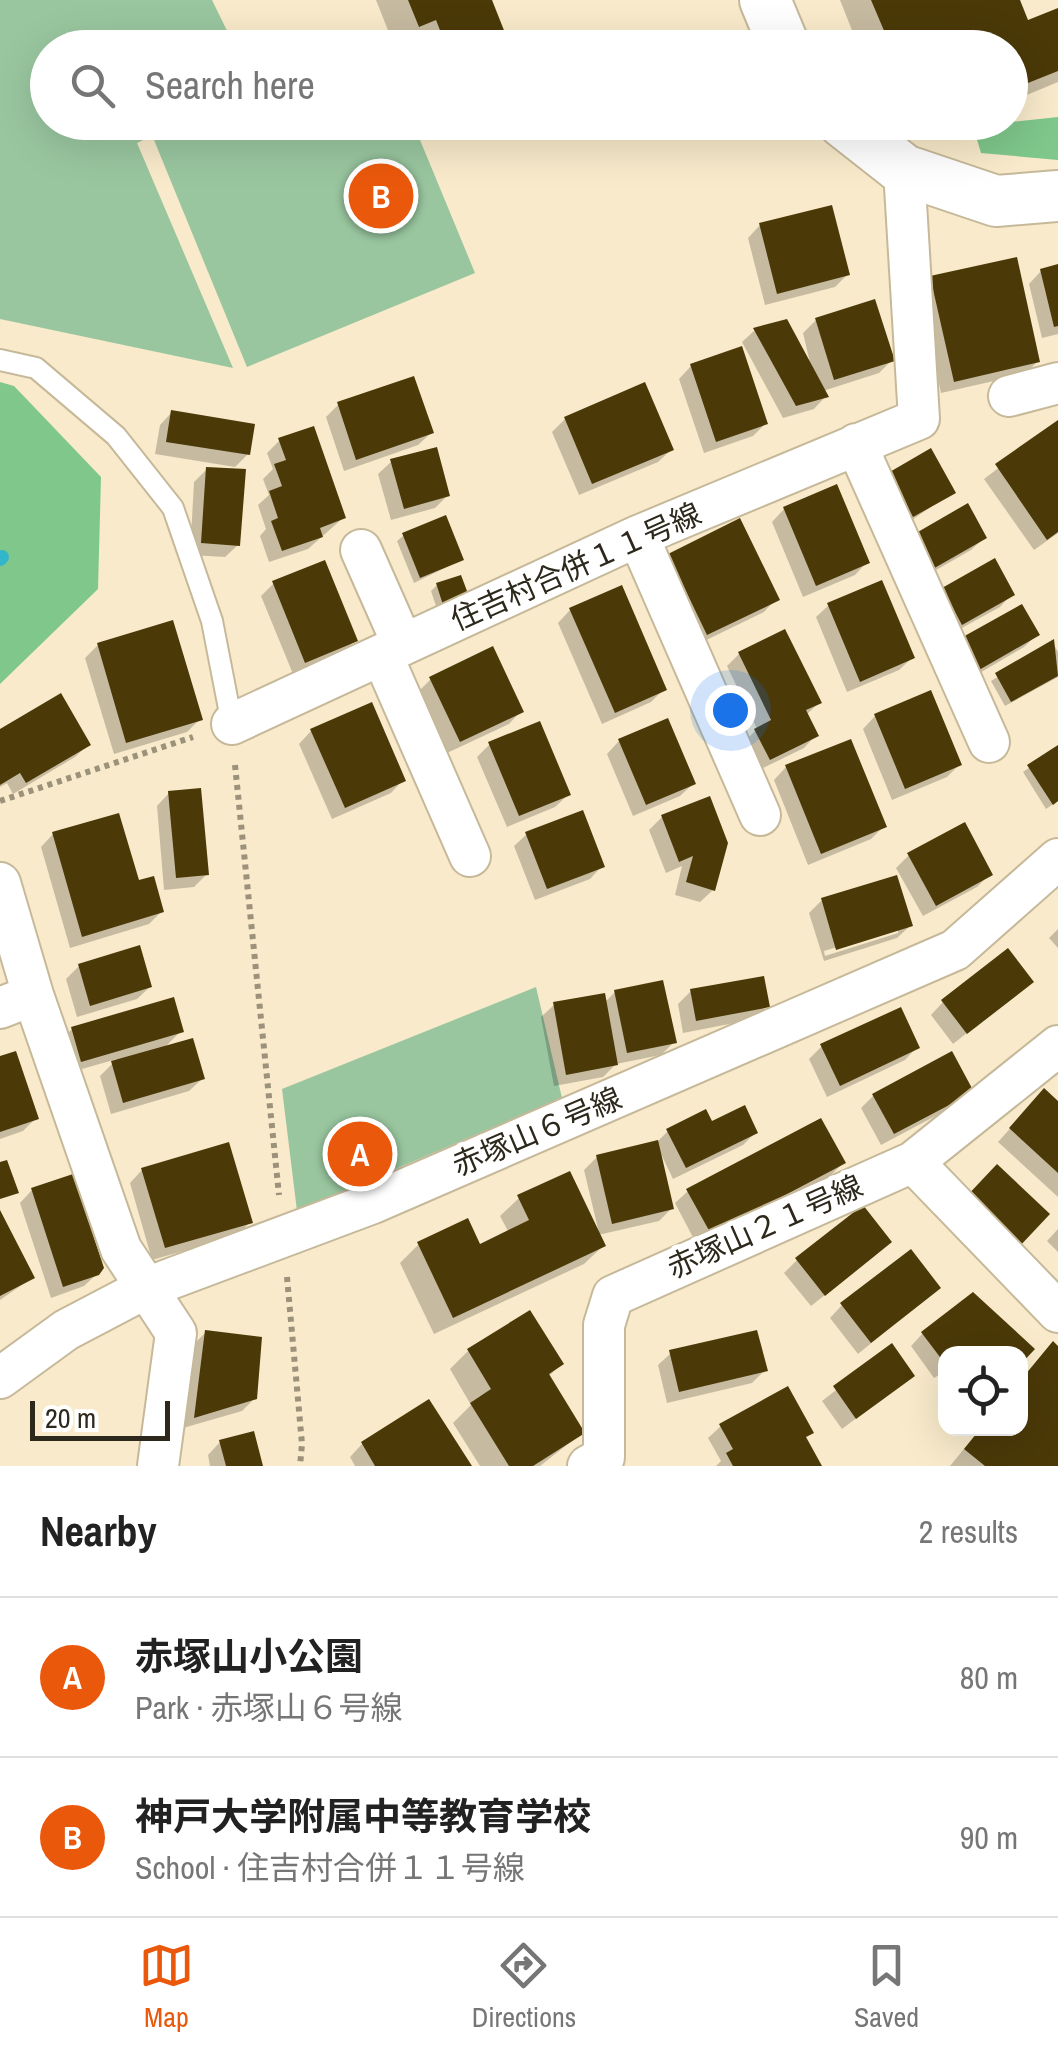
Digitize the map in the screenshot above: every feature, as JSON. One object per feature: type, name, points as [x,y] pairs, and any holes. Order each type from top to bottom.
[{"type":"street","points":[[764,0],[776,30]]},
{"type":"street","points":[[866,140],[904,170],[996,202],[1058,196]]},
{"type":"street","name":"住吉村合併１１号線","points":[[232,724],[638,536],[919,419],[904,170]]},
{"type":"street","points":[[1009,396],[1058,383]]},
{"type":"street","points":[[856,444],[988,742]]},
{"type":"street","points":[[638,536],[760,815]]},
{"type":"street","points":[[362,550],[393,650],[470,856]]},
{"type":"street","name":"赤塚山６号線","points":[[0,1378],[66,1330],[146,1288],[373,1204],[955,950],[1058,859]]},
{"type":"street","points":[[0,883],[17,1002],[120,1249],[176,1334],[158,1466]]},
{"type":"street","name":"赤塚山２１号線","points":[[588,1466],[604,1457],[604,1325],[612,1296],[912,1162],[1058,1046]]},
{"type":"street","points":[[912,1162],[1058,1312]]},
{"type":"lane","points":[[0,360],[36,368],[116,436],[173,508],[212,620],[232,724]]},
{"type":"path","points":[[0,802],[232,724],[244,882],[284,1237],[302,1444],[300,1466]]},
{"type":"green space","points":[[0,0],[212,0],[227,30],[30,30],[30,140],[143,140],[137,143],[233,368],[0,319]]},
{"type":"green space","points":[[1058,117],[1058,160],[981,153],[977,140],[1028,140],[1028,120]]},
{"type":"green space","points":[[154,140],[420,140],[475,273],[247,367]]},
{"type":"green space","points":[[0,382],[14,386],[101,477],[98,589],[0,684]]},
{"type":"green space","points":[[536,987],[562,1098],[297,1211],[282,1089]]},
{"type":"building","points":[[408,0],[492,0],[504,30],[440,30],[436,20],[419,27]]},
{"type":"building","points":[[871,0],[1020,0],[1028,20],[1058,8],[1058,71],[1028,83],[1028,30],[884,30]]},
{"type":"building","points":[[832,205],[850,275],[777,294],[759,223]]},
{"type":"building","points":[[1017,257],[1040,362],[954,382],[930,276]]},
{"type":"building","points":[[1058,264],[1058,326],[1054,327],[1040,269]]},
{"type":"building","points":[[875,299],[895,361],[834,380],[815,318]]},
{"type":"building","points":[[787,319],[829,397],[796,406],[753,328]]},
{"type":"building","points":[[742,346],[768,424],[716,442],[690,364]]},
{"type":"building","points":[[414,376],[434,433],[356,460],[337,402]]},
{"type":"building","points":[[645,382],[674,450],[592,484],[564,417]]},
{"type":"building","points":[[171,410],[255,424],[250,455],[166,442]]},
{"type":"building","points":[[1058,420],[1058,532],[1047,540],[995,464]]},
{"type":"building","points":[[314,426],[346,518],[320,528],[323,537],[282,551],[271,521],[278,518],[269,491],[282,486],[274,464],[286,460],[278,438]]},
{"type":"building","points":[[437,447],[450,496],[404,509],[390,459]]},
{"type":"building","points":[[931,448],[956,493],[913,517],[888,473]]},
{"type":"building","points":[[206,467],[246,469],[240,546],[201,543]]},
{"type":"building","points":[[837,484],[870,563],[816,586],[783,507]]},
{"type":"building","points":[[968,503],[987,538],[931,570],[911,536]]},
{"type":"building","points":[[446,515],[464,560],[420,578],[402,533]]},
{"type":"building","points":[[740,518],[780,600],[707,635],[668,554]]},
{"type":"building","points":[[995,558],[1015,595],[962,625],[942,588]]},
{"type":"building","points":[[325,560],[358,641],[305,663],[272,581]]},
{"type":"building","points":[[461,575],[470,599],[444,608],[436,583]]},
{"type":"building","points":[[882,580],[915,658],[860,682],[827,603]]},
{"type":"building","points":[[622,585],[667,690],[615,713],[569,608]]},
{"type":"building","points":[[1022,604],[1040,635],[979,670],[961,638]]},
{"type":"building","points":[[173,620],[203,720],[126,743],[97,643]]},
{"type":"building","points":[[785,629],[822,703],[806,710],[819,736],[770,760],[754,729],[771,720],[738,652]]},
{"type":"building","points":[[1054,639],[1058,676],[1011,702],[995,673]]},
{"type":"building","points":[[493,646],[524,712],[460,742],[429,677]]},
{"type":"building","points":[[931,690],[962,765],[905,789],[874,714]]},
{"type":"building","points":[[61,693],[91,745],[26,783],[20,773],[0,785],[0,729]]},
{"type":"building","points":[[372,702],[406,781],[345,808],[310,729]]},
{"type":"building","points":[[668,718],[696,784],[646,805],[618,739]]},
{"type":"building","points":[[540,721],[571,795],[519,816],[488,742]]},
{"type":"building","points":[[851,739],[887,827],[821,854],[785,765]]},
{"type":"building","points":[[1058,745],[1058,801],[1053,805],[1027,765]]},
{"type":"building","points":[[201,788],[209,875],[176,878],[168,791]]},
{"type":"building","points":[[710,796],[728,843],[715,891],[686,882],[693,856],[679,862],[661,815]]},
{"type":"building","points":[[583,810],[605,867],[547,889],[525,832]]},
{"type":"building","points":[[119,813],[139,880],[154,876],[164,912],[82,937],[52,832]]},
{"type":"building","points":[[965,822],[993,875],[936,906],[907,853]]},
{"type":"building","points":[[897,875],[913,926],[836,950],[821,898]]},
{"type":"building","points":[[140,945],[152,987],[90,1006],[78,964]]},
{"type":"building","points":[[1008,948],[1034,982],[967,1034],[941,1000]]},
{"type":"building","points":[[764,976],[770,1007],[696,1021],[690,989]]},
{"type":"building","points":[[663,980],[677,1043],[627,1053],[614,990]]},
{"type":"building","points":[[605,993],[618,1065],[566,1075],[553,1002]]},
{"type":"building","points":[[174,997],[184,1032],[81,1062],[71,1027]]},
{"type":"building","points":[[901,1007],[920,1048],[840,1086],[820,1044]]},
{"type":"building","points":[[193,1038],[205,1079],[123,1103],[111,1061]]},
{"type":"building","points":[[16,1051],[39,1119],[0,1132],[0,1056]]},
{"type":"building","points":[[952,1051],[974,1092],[894,1134],[872,1094]]},
{"type":"building","points":[[1044,1088],[1058,1101],[1058,1173],[1009,1128]]},
{"type":"building","points":[[745,1105],[758,1133],[686,1168],[666,1129],[706,1109],[712,1121]]},
{"type":"building","points":[[821,1118],[846,1163],[711,1234],[686,1189]]},
{"type":"building","points":[[658,1140],[674,1209],[612,1224],[596,1155]]},
{"type":"building","points":[[229,1142],[253,1223],[165,1248],[141,1168]]},
{"type":"building","points":[[7,1160],[19,1193],[0,1199],[0,1162]]},
{"type":"building","points":[[997,1164],[1050,1214],[1018,1248],[964,1199]]},
{"type":"building","points":[[570,1171],[606,1246],[453,1318],[417,1242],[468,1218],[480,1244],[529,1220],[517,1195]]},
{"type":"building","points":[[73,1174],[104,1268],[99,1275],[63,1287],[31,1188]]},
{"type":"building","points":[[863,1205],[892,1242],[825,1296],[795,1258]]},
{"type":"building","points":[[0,1210],[35,1278],[0,1296]]},
{"type":"building","points":[[911,1249],[941,1288],[871,1343],[840,1303]]},
{"type":"building","points":[[973,1292],[1035,1349],[1028,1356],[1028,1346],[938,1346],[938,1354],[921,1332]]},
{"type":"building","points":[[530,1310],[564,1364],[549,1374],[585,1433],[533,1466],[509,1466],[470,1403],[491,1389],[467,1349]]},
{"type":"building","points":[[205,1330],[262,1337],[257,1399],[194,1418]]},
{"type":"building","points":[[757,1330],[768,1371],[679,1392],[669,1350]]},
{"type":"building","points":[[1053,1341],[1058,1346],[1058,1466],[985,1466],[964,1449],[975,1436],[1028,1436],[1028,1371]]},
{"type":"building","points":[[892,1343],[915,1376],[856,1419],[833,1386]]},
{"type":"building","points":[[788,1386],[814,1433],[806,1437],[822,1466],[733,1466],[726,1453],[733,1449],[719,1424]]},
{"type":"building","points":[[429,1399],[472,1466],[375,1466],[361,1442]]},
{"type":"building","points":[[254,1431],[263,1466],[226,1466],[219,1440]]},
{"type":"place","name":"神戸大学附属中等教育学校","points":[[381,196]]},
{"type":"place","name":"赤塚山小公園","points":[[360,1154]]}]
